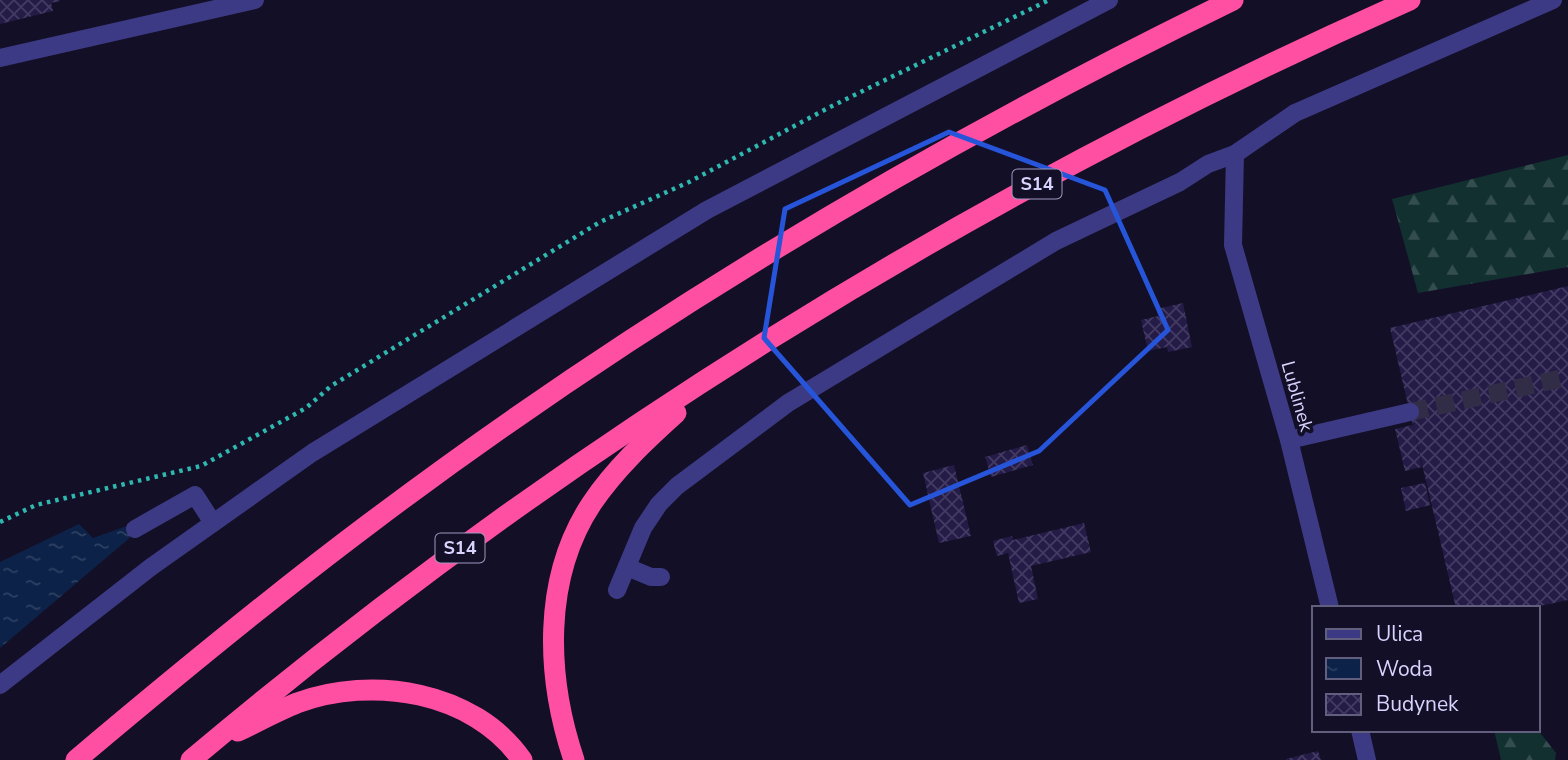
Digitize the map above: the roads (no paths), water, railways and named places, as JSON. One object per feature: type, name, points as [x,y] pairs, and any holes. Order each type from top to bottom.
[{"type":"highway","points":[[76,760],[191,663],[370,523],[585,372],[889,181],[1060,87],[1233,0]]},
{"type":"highway","name":"S14","points":[[191,760],[329,647],[452,555],[586,459],[725,368],[868,279],[1115,141],[1410,0]]},
{"type":"highway","points":[[574,760],[554,676],[555,599],[567,553],[592,503],[637,449],[725,368]]},
{"type":"highway","points":[[208,746],[298,703],[372,689],[412,693],[454,705],[488,727],[514,749],[522,760]]},
{"type":"street","points":[[0,58],[255,0]]},
{"type":"street","points":[[0,685],[151,567],[312,453],[707,210],[1109,0]]},
{"type":"street","points":[[617,590],[643,528],[677,486],[788,403],[1056,242],[1180,182],[1208,164],[1235,154],[1295,113],[1553,0]]},
{"type":"street","name":"Lublinek","points":[[1235,154],[1233,245],[1289,440],[1330,606]]},
{"type":"street","points":[[1289,440],[1410,412]]},
{"type":"street","points":[[135,529],[195,495],[213,523]]},
{"type":"street","points":[[627,567],[652,577],[662,577]]},
{"type":"street","points":[[1360,732],[1367,760]]},
{"type":"water","points":[[79,524],[93,538],[127,526],[133,535],[0,648],[0,562]]},
{"type":"tunnel","points":[[1410,412],[1568,377]]}]
